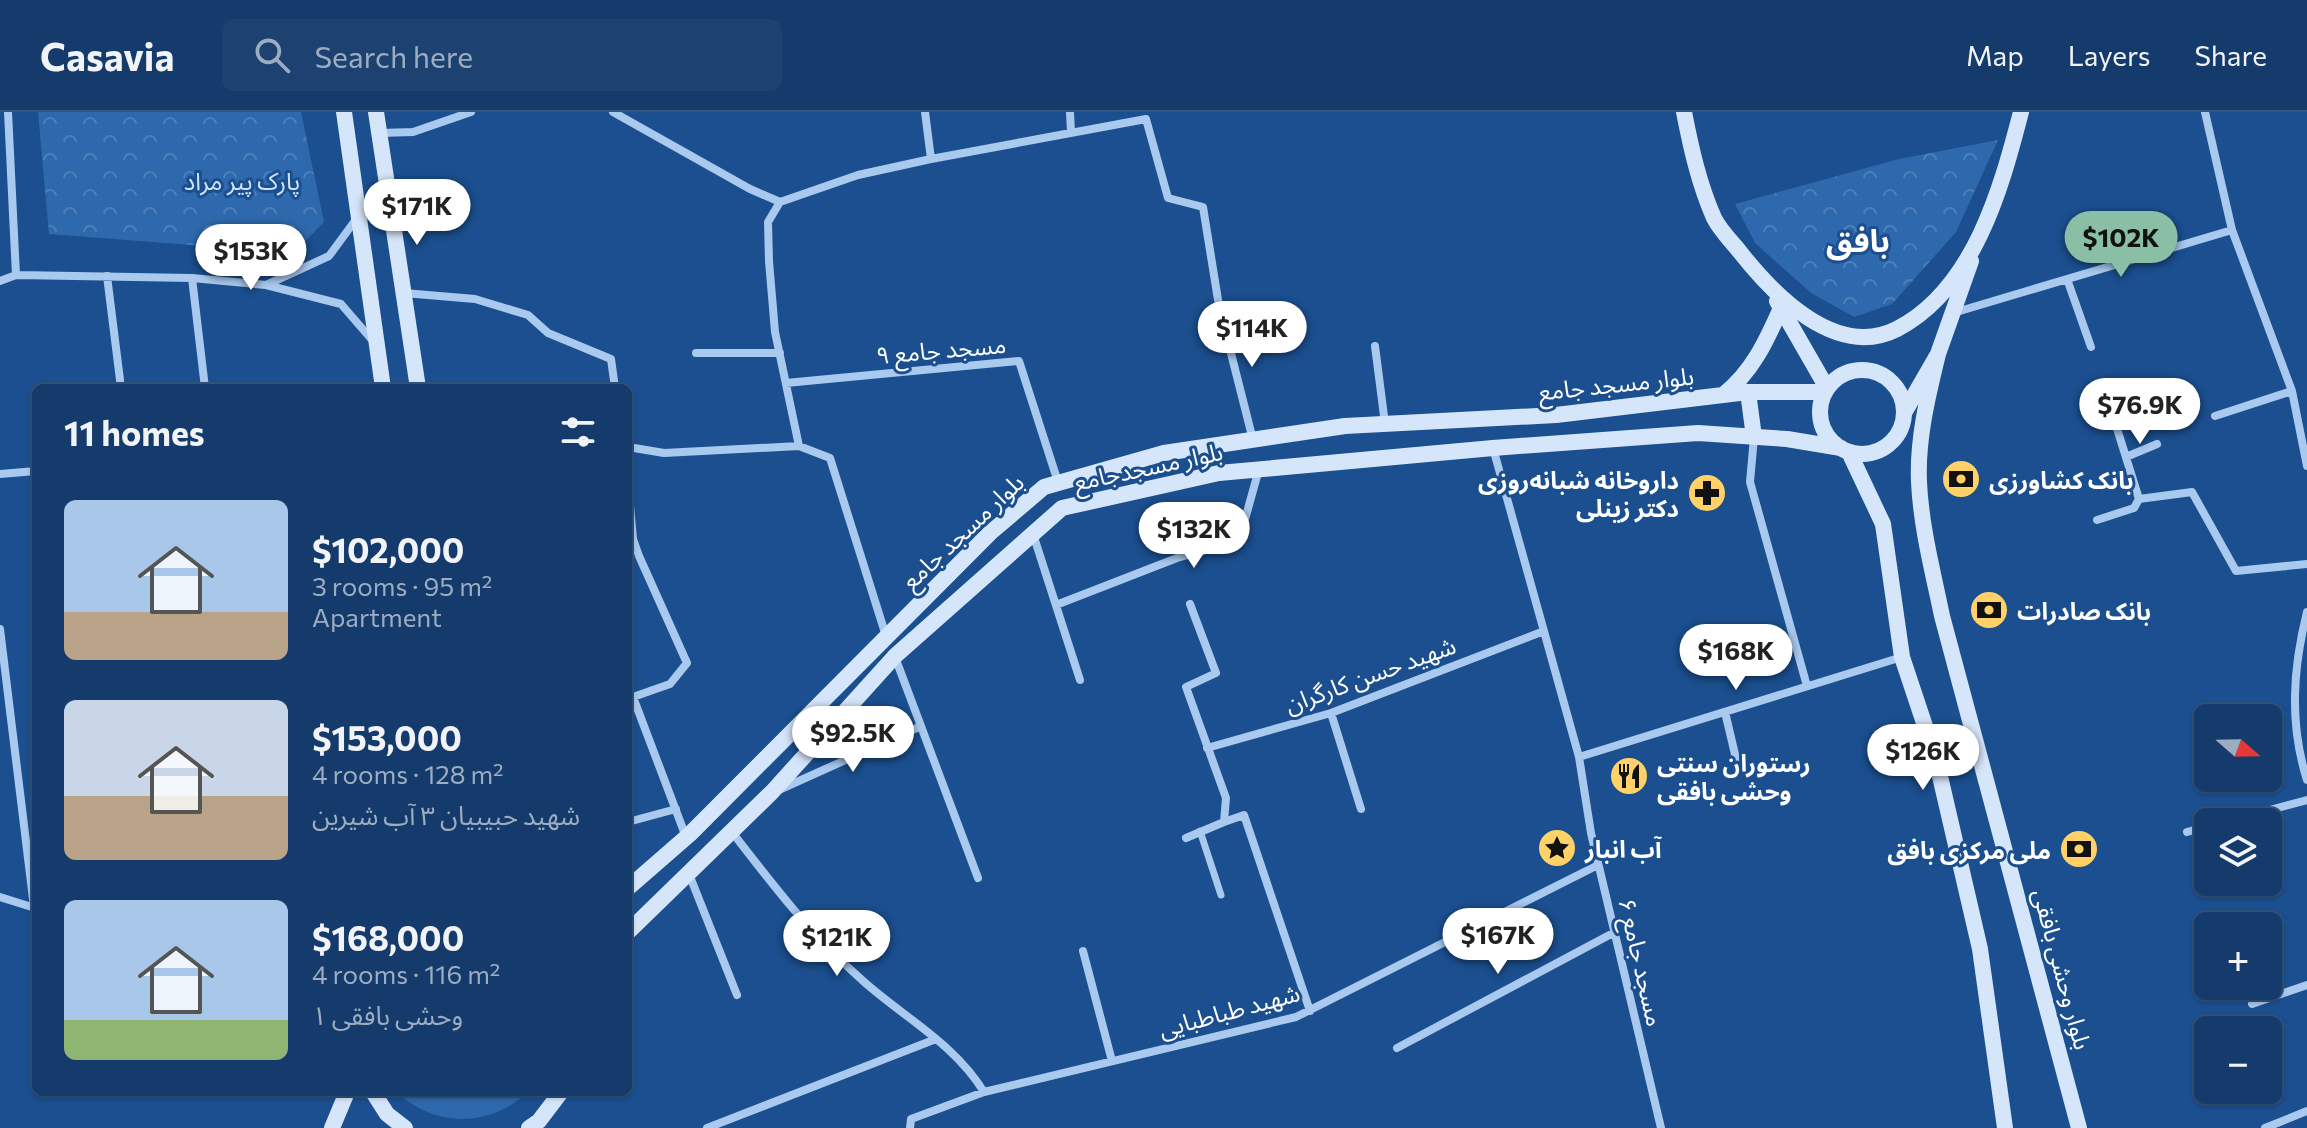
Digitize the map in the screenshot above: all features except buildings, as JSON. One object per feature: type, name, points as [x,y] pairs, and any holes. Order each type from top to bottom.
[{"type":"main road","points":[[344,112],[383,384]]},
{"type":"main road","points":[[376,112],[417,384]]},
{"type":"main road","points":[[1684,112],[1692,149],[1715,221],[1770,289],[1792,309],[1836,331],[1864,336],[1894,330],[1919,315],[1946,288],[1980,235],[2023,114]]},
{"type":"main road","name":"بلوار وحشی بافقی","points":[[1980,235],[1938,354],[1927,402],[1919,480],[1925,535],[1942,616],[2079,1128]]},
{"type":"main road","points":[[1770,289],[1826,390]]},
{"type":"main road","points":[[1722,396],[1741,380],[1753,363],[1781,308]]},
{"type":"main road","name":"بلوار وحشی بافقی","points":[[1904,416],[1938,354]]},
{"type":"main road","points":[[1919,480],[1897,387],[1875,372],[1849,371],[1826,390],[1820,417],[1824,429],[1845,450],[1883,524],[1902,657],[1936,759],[1980,949],[2005,1128]]},
{"type":"main road","name":"بلوار مسجد جامع","points":[[632,884],[686,837],[990,533],[1044,487],[1164,453],[1253,440],[1385,424],[1556,415],[1748,392],[1826,390]]},
{"type":"main road","points":[[1748,392],[1754,437]]},
{"type":"main road","points":[[1845,450],[1863,454],[1890,443],[1904,416]]},
{"type":"main road","name":"بلوار مسجدجامع","points":[[632,928],[772,792],[895,656],[1062,508],[1219,473],[1493,448],[1698,433],[1754,437],[1845,450]]},
{"type":"main road","points":[[332,1128],[345,1096]]},
{"type":"main road","points":[[376,1096],[387,1114],[405,1128]]},
{"type":"main road","points":[[536,1126],[558,1096]]},
{"type":"street","points":[[380,133],[413,132],[471,112]]},
{"type":"street","points":[[613,112],[750,189],[780,202]]},
{"type":"street","points":[[925,112],[931,159]]},
{"type":"street","points":[[1070,112],[1071,132]]},
{"type":"street","points":[[2205,112],[2232,230],[2292,391],[2307,466]]},
{"type":"street","points":[[6,114],[16,275]]},
{"type":"street","points":[[799,446],[780,353],[769,261],[768,222],[780,202],[858,175],[1146,119],[1168,198],[1203,207],[1219,306],[1253,440]]},
{"type":"street","points":[[266,285],[329,256],[360,215]]},
{"type":"street","points":[[1952,313],[2232,230]]},
{"type":"street","points":[[0,281],[16,275],[107,276],[192,278],[266,285],[341,304],[378,346]]},
{"type":"street","points":[[107,276],[120,384]]},
{"type":"street","points":[[192,278],[205,384]]},
{"type":"street","points":[[2067,279],[2091,347]]},
{"type":"street","points":[[404,293],[475,299],[528,315],[548,333],[611,359],[614,384]]},
{"type":"street","points":[[1375,346],[1385,424]]},
{"type":"street","points":[[696,353],[780,353]]},
{"type":"street","name":"مسجد جامع ۹","points":[[786,383],[1019,361],[1059,483]]},
{"type":"street","points":[[2215,416],[2292,391]]},
{"type":"street","points":[[2097,520],[2134,508],[2139,499],[2109,403]]},
{"type":"street","points":[[1754,437],[1750,482],[1807,686]]},
{"type":"street","points":[[2126,457],[2157,444]]},
{"type":"street","points":[[632,448],[664,453],[799,446],[830,458],[886,636]]},
{"type":"street","name":"مسجد جامع ۶","points":[[1493,448],[1579,757],[1598,865],[1661,1128]]},
{"type":"street","points":[[1056,605],[1177,558],[1239,541],[1259,469]]},
{"type":"street","points":[[0,474],[32,471]]},
{"type":"street","points":[[2139,499],[2192,492],[2236,571],[2307,564]]},
{"type":"street","points":[[632,528],[639,556],[687,663],[670,684],[633,697],[686,837]]},
{"type":"street","points":[[1033,534],[1080,680]]},
{"type":"street","points":[[632,557],[639,556]]},
{"type":"street","points":[[1190,604],[1216,673],[1186,687],[1226,798],[1224,822]]},
{"type":"street","points":[[2307,612],[2296,656],[2293,709],[2307,780]]},
{"type":"street","points":[[0,629],[32,884]]},
{"type":"street","name":"شهید حسن کارگران","points":[[1207,748],[1331,713],[1544,631]]},
{"type":"street","points":[[2296,656],[2307,654]]},
{"type":"street","points":[[895,656],[978,878]]},
{"type":"street","points":[[1579,757],[1902,657]]},
{"type":"street","points":[[1725,712],[1738,767]]},
{"type":"street","points":[[1331,713],[1361,809]]},
{"type":"street","points":[[772,792],[921,726]]},
{"type":"street","points":[[2277,808],[2307,800]]},
{"type":"street","points":[[632,821],[676,809]]},
{"type":"street","points":[[1186,838],[1244,815],[1310,1011]]},
{"type":"street","points":[[2187,832],[2194,830]]},
{"type":"street","points":[[1200,831],[1221,895]]},
{"type":"street","points":[[732,832],[792,910],[861,980],[967,1064],[984,1092]]},
{"type":"street","name":"شهید طباطبایی","points":[[910,1128],[911,1119],[984,1092],[1296,1017],[1598,865]]},
{"type":"street","points":[[688,874],[737,995]]},
{"type":"street","points":[[0,897],[32,907]]},
{"type":"street","points":[[1397,1048],[1615,932]]},
{"type":"street","points":[[1083,951],[1112,1061]]},
{"type":"street","points":[[2252,1004],[2307,985]]},
{"type":"street","points":[[707,1128],[936,1039]]},
{"type":"street","points":[[2265,1128],[2307,1111]]},
{"type":"green space","name":"پارک پیر مراد","points":[[38,112],[301,112],[324,222],[294,253],[49,234]]},
{"type":"green space","points":[[1998,140],[1956,232],[1892,304],[1854,317],[1811,293],[1755,243],[1735,204],[1899,159]]},
{"type":"green space","points":[[401,1096],[523,1096],[497,1112],[462,1119],[428,1112]]},
{"type":"place","name":"بانک کشاورزی","points":[[1961,479]]},
{"type":"place","name":"داروخانه شبانه‌روزی دکتر زینلی","points":[[1707,493]]},
{"type":"place","name":"بانک صادرات","points":[[1989,610]]},
{"type":"place","name":"رستوران سنتی وحشی بافقی","points":[[1629,776]]},
{"type":"place","name":"آب انبار","points":[[1557,848]]},
{"type":"place","name":"ملی مرکزی بافق","points":[[2079,849]]},
{"type":"district","name":"بافق","points":[[1858,239]]}]
